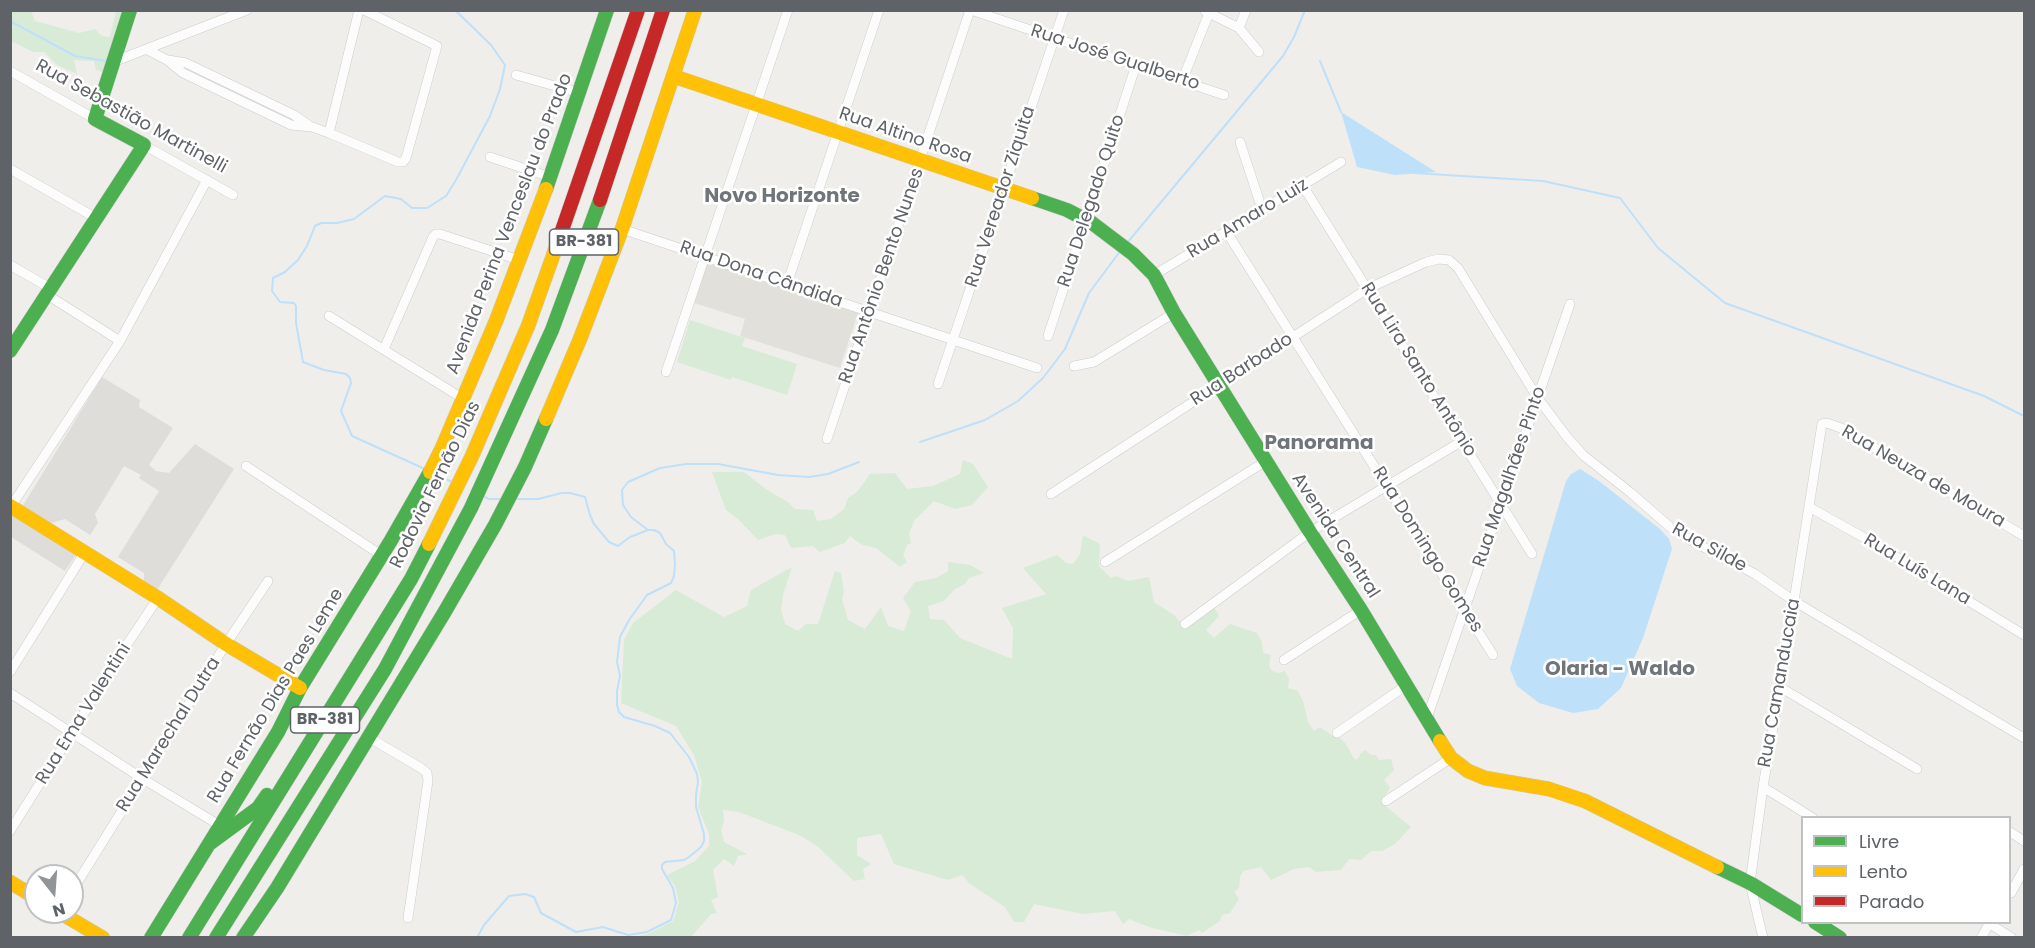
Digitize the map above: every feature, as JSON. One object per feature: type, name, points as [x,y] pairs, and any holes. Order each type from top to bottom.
[{"type":"main road","points":[[95,119],[130,10]]},
{"type":"main road","name":"Avenida Perina Venceslau do Prado","points":[[430,471],[496,321],[580,93],[607,10]]},
{"type":"main road","name":"Rodovia Fernão Dias","points":[[189,938],[411,579],[452,498],[528,326],[638,10]]},
{"type":"main road","name":"BR-381","points":[[216,938],[385,669],[471,508],[552,330],[604,188],[663,10]]},
{"type":"main road","points":[[243,938],[277,888],[495,525],[525,466],[580,339],[622,229],[695,10]]},
{"type":"main road","name":"Rua Altino Rosa","points":[[673,76],[1086,218],[1133,254]]},
{"type":"main road","name":"Rua Sebastião Martinelli","points":[[95,119],[144,145]]},
{"type":"main road","points":[[10,351],[144,145]]},
{"type":"main road","name":"Avenida Central","points":[[1133,254],[1154,275],[1174,313],[1361,610],[1451,758]]},
{"type":"main road","name":"Rua Fernão Dias Paes Leme","points":[[151,938],[278,732],[300,688],[430,471]]},
{"type":"main road","points":[[11,507],[158,598],[226,644],[300,688]]},
{"type":"main road","points":[[209,844],[258,808],[326,717]]},
{"type":"main road","points":[[1451,758],[1468,771],[1485,778],[1549,789],[1586,801],[1750,883],[1801,914]]},
{"type":"main road","points":[[10,882],[24,891]]},
{"type":"main road","points":[[80,924],[104,938]]},
{"type":"main road","points":[[1818,924],[1840,938]]},
{"type":"street","points":[[113,62],[247,10]]},
{"type":"street","points":[[146,49],[167,60],[186,63],[294,115],[312,128],[403,162],[406,158],[436,45],[361,10],[329,133]]},
{"type":"street","points":[[666,372],[788,10]]},
{"type":"street","points":[[787,284],[879,10]]},
{"type":"street","name":"Rua José Gualberto","points":[[971,10],[1224,95]]},
{"type":"street","name":"Rua Antônio Bento Nunes","points":[[827,439],[971,10]]},
{"type":"street","name":"Rua Vereador Ziquita","points":[[938,384],[1064,10]]},
{"type":"street","points":[[1239,28],[1246,10]]},
{"type":"street","points":[[1182,81],[1207,12],[1239,28],[1259,52]]},
{"type":"street","name":"Rua Delegado Quito","points":[[1048,336],[1136,65]]},
{"type":"street","name":"Rua Sebastião Martinelli","points":[[10,71],[95,119]]},
{"type":"street","points":[[516,75],[580,93]]},
{"type":"street","points":[[1240,142],[1262,209]]},
{"type":"street","name":"Rua Sebastião Martinelli","points":[[144,145],[233,195]]},
{"type":"street","points":[[490,157],[550,177]]},
{"type":"street","name":"Rua Amaro Luiz","points":[[1154,275],[1341,162]]},
{"type":"street","points":[[10,169],[96,218]]},
{"type":"street","points":[[11,507],[120,340],[207,180]]},
{"type":"street","name":"Rua Lira Santo Antônio","points":[[1303,186],[1532,554]]},
{"type":"street","name":"Rua Dona Cândida","points":[[622,229],[1037,368]]},
{"type":"street","name":"Rua Domingo Gomes","points":[[1226,231],[1493,655]]},
{"type":"street","points":[[384,349],[436,234],[519,260]]},
{"type":"street","name":"Rua Barbado","points":[[1051,494],[1367,289],[1408,269],[1440,259]]},
{"type":"street","name":"Rua Silde","points":[[1440,259],[1449,260],[1458,268],[1537,397],[1583,455],[1670,527],[1755,574],[1794,601],[2025,738]]},
{"type":"street","points":[[10,265],[120,340]]},
{"type":"street","name":"Rua Magalhães Pinto","points":[[1427,718],[1570,304]]},
{"type":"street","points":[[1074,366],[1094,362],[1174,313]]},
{"type":"street","points":[[329,316],[462,398]]},
{"type":"street","name":"Rua Neuza de Moura","points":[[1821,427],[1822,424],[1827,423],[1841,428],[2025,536]]},
{"type":"street","name":"Rua Camanducaia","points":[[1763,938],[1750,883],[1762,787],[1821,427]]},
{"type":"street","points":[[1185,624],[1310,532],[1462,441]]},
{"type":"street","points":[[1105,562],[1266,461]]},
{"type":"street","points":[[246,466],[381,555]]},
{"type":"street","name":"Rua Luís Lana","points":[[1809,507],[1879,546],[2025,635]]},
{"type":"street","points":[[10,672],[85,552]]},
{"type":"street","name":"Rua Marechal Dutra","points":[[84,872],[226,644],[268,581]]},
{"type":"street","name":"Rua Ema Valentini","points":[[10,831],[158,598]]},
{"type":"street","points":[[1284,660],[1361,610]]},
{"type":"street","points":[[1337,733],[1407,685]]},
{"type":"street","points":[[1780,687],[1917,769]]},
{"type":"street","points":[[10,693],[219,825]]},
{"type":"street","points":[[368,737],[427,773],[428,780],[408,918]]},
{"type":"street","points":[[1386,801],[1451,758]]},
{"type":"street","points":[[1762,787],[1810,816]]},
{"type":"street","points":[[2011,833],[2025,841]]},
{"type":"street","points":[[2011,894],[2025,870]]},
{"type":"street","points":[[1980,938],[1987,924]]},
{"type":"street","points":[[1990,924],[2012,938]]},
{"type":"shaded area","points":[[707,263],[859,310],[840,368],[740,336],[745,319],[694,303]]},
{"type":"shaded area","points":[[102,377],[140,400],[139,407],[173,428],[149,465],[156,471],[169,473],[195,444],[234,469],[157,590],[144,582],[144,573],[118,557],[159,491],[139,478],[141,475],[124,466],[95,514],[98,523],[90,535],[65,519],[48,524],[22,507]]},
{"type":"shaded area","points":[[14,514],[77,553],[65,571],[11,537],[10,520]]},
{"type":"green space","points":[[10,11],[31,11],[35,21],[79,33],[95,29],[102,36],[110,37],[116,11],[123,11],[107,74],[96,70],[94,61],[74,60],[77,74],[57,65],[44,52],[33,52],[11,41]]},
{"type":"green space","points":[[690,320],[745,338],[742,346],[797,364],[787,395],[677,362]]},
{"type":"green space","points":[[963,460],[973,464],[988,487],[972,505],[955,509],[934,501],[914,521],[909,534],[911,543],[907,545],[903,555],[907,562],[900,567],[876,548],[862,545],[850,536],[845,543],[820,552],[813,546],[791,548],[785,535],[776,534],[758,540],[726,510],[712,472],[744,472],[795,509],[813,510],[817,521],[831,519],[844,509],[848,498],[858,491],[870,474],[895,473],[907,489],[933,486],[960,474]]},
{"type":"green space","points":[[1083,535],[1100,544],[1099,566],[1111,578],[1116,576],[1128,581],[1149,577],[1154,602],[1174,615],[1185,627],[1214,607],[1219,616],[1206,630],[1214,638],[1230,624],[1257,633],[1262,642],[1263,653],[1271,655],[1269,666],[1272,671],[1278,673],[1285,671],[1289,679],[1288,688],[1298,691],[1308,722],[1314,731],[1320,727],[1334,737],[1339,737],[1355,760],[1365,750],[1371,755],[1376,755],[1379,760],[1391,759],[1394,770],[1384,780],[1390,788],[1382,803],[1411,827],[1395,844],[1382,851],[1371,851],[1361,860],[1349,859],[1341,870],[1316,872],[1309,867],[1294,869],[1271,880],[1261,867],[1243,871],[1239,888],[1234,892],[1239,899],[1230,913],[1222,915],[1220,921],[1202,933],[1199,930],[1187,936],[1149,927],[1129,919],[1123,924],[1115,911],[1083,914],[1034,904],[1024,922],[1014,922],[1005,907],[970,884],[962,875],[948,880],[894,864],[881,834],[857,838],[857,855],[871,864],[863,869],[865,879],[854,881],[817,846],[799,835],[739,812],[723,810],[724,821],[721,830],[724,842],[747,854],[738,856],[734,866],[724,859],[713,870],[718,897],[711,900],[717,913],[711,914],[691,937],[634,937],[648,934],[673,921],[679,902],[675,886],[667,875],[695,861],[709,846],[709,834],[698,807],[702,782],[694,755],[676,726],[621,703],[624,640],[633,623],[676,590],[724,617],[747,606],[751,590],[792,567],[781,610],[785,624],[798,631],[806,624],[818,624],[835,571],[841,573],[844,592],[842,599],[848,620],[865,629],[881,607],[888,626],[904,631],[911,611],[903,598],[915,582],[936,578],[948,571],[948,562],[970,565],[984,573],[969,578],[944,601],[928,606],[930,619],[944,620],[960,638],[1012,659],[1013,628],[1002,608],[1046,594],[1023,568],[1057,555],[1066,563],[1073,564],[1080,554]]},
{"type":"water","points":[[1341,112],[1436,172],[1395,175],[1357,167]]},
{"type":"water","points":[[1580,469],[1660,529],[1669,539],[1672,549],[1643,638],[1621,688],[1598,709],[1573,713],[1539,703],[1517,686],[1510,669],[1566,481],[1571,474]]},
{"type":"waterway","points":[[425,469],[352,436],[341,411],[351,383],[350,378],[346,374],[324,370],[303,362],[296,323],[296,306],[294,303],[280,302],[272,291],[273,278],[285,272],[298,260],[315,226],[321,223],[337,223],[354,219],[385,196],[401,199],[412,208],[427,208],[446,196],[490,116],[500,89],[505,65],[491,45],[455,10]]},
{"type":"waterway","points":[[1127,243],[1283,56],[1305,10]]},
{"type":"waterway","points":[[10,21],[75,56],[106,61]]},
{"type":"waterway","points":[[1320,61],[1341,112]]},
{"type":"waterway","points":[[1414,173],[1543,181],[1620,198],[1658,248],[1725,303],[1984,396],[2024,416]]},
{"type":"waterway","points":[[920,442],[985,420],[1018,401],[1043,378],[1065,349],[1089,293],[1121,250]]},
{"type":"waterway","points":[[477,938],[484,925],[509,896],[525,894],[534,897],[541,913],[576,932],[603,927],[628,935],[647,932],[671,920],[676,903],[673,888],[662,865],[665,862],[684,860],[701,847],[704,841],[696,807],[697,774],[689,757],[670,733],[624,717],[617,705],[620,676],[617,662],[620,637],[647,595],[671,583],[675,564],[674,551],[666,544],[660,533],[648,530],[631,517],[623,505],[622,490],[628,482],[660,468],[686,464],[718,464],[778,475],[809,477],[828,474],[859,462]]},
{"type":"waterway","points":[[436,474],[452,482]]},
{"type":"waterway","points":[[514,499],[538,499],[562,493],[585,497],[594,524],[609,542],[618,546],[630,537],[648,530]]},
{"type":"waterway","points":[[485,497],[502,499]]},
{"type":"traffic: fast","points":[[10,351],[144,145],[95,119],[130,10]]},
{"type":"traffic: fast","points":[[546,189],[607,10]]},
{"type":"traffic: fast","points":[[1032,198],[1067,210],[1092,223],[1133,254],[1154,275],[1174,313],[1361,610],[1440,741]]},
{"type":"traffic: fast","points":[[216,938],[385,669],[471,508],[552,330],[600,200]]},
{"type":"traffic: fast","points":[[243,938],[277,888],[444,613],[495,525],[525,467],[546,419]]},
{"type":"traffic: fast","points":[[151,938],[278,732],[300,688],[390,542],[430,472]]},
{"type":"traffic: fast","points":[[189,938],[411,579],[429,544]]},
{"type":"traffic: fast","points":[[209,844],[258,808],[267,795]]},
{"type":"traffic: fast","points":[[1717,867],[1750,883],[1801,914]]},
{"type":"traffic: fast","points":[[1818,924],[1840,938]]},
{"type":"traffic: slow","points":[[546,419],[580,339],[622,229],[695,10]]},
{"type":"traffic: slow","points":[[673,76],[1032,198]]},
{"type":"traffic: slow","points":[[430,472],[496,321],[546,189]]},
{"type":"traffic: slow","points":[[429,544],[472,456],[528,326],[559,239]]},
{"type":"traffic: slow","points":[[10,506],[158,598],[226,644],[300,688]]},
{"type":"traffic: slow","points":[[1440,741],[1451,758],[1468,771],[1485,778],[1549,789],[1585,801],[1717,867]]},
{"type":"traffic: slow","points":[[10,882],[24,891]]},
{"type":"traffic: slow","points":[[79,924],[103,938]]},
{"type":"traffic: jam","points":[[559,239],[638,10]]},
{"type":"traffic: jam","points":[[600,200],[663,10]]},
{"type":"district","name":"Novo Horizonte","points":[[782,197]]},
{"type":"district","name":"Panorama","points":[[1319,444]]},
{"type":"district","name":"Olaria - Waldo","points":[[1620,670]]}]
